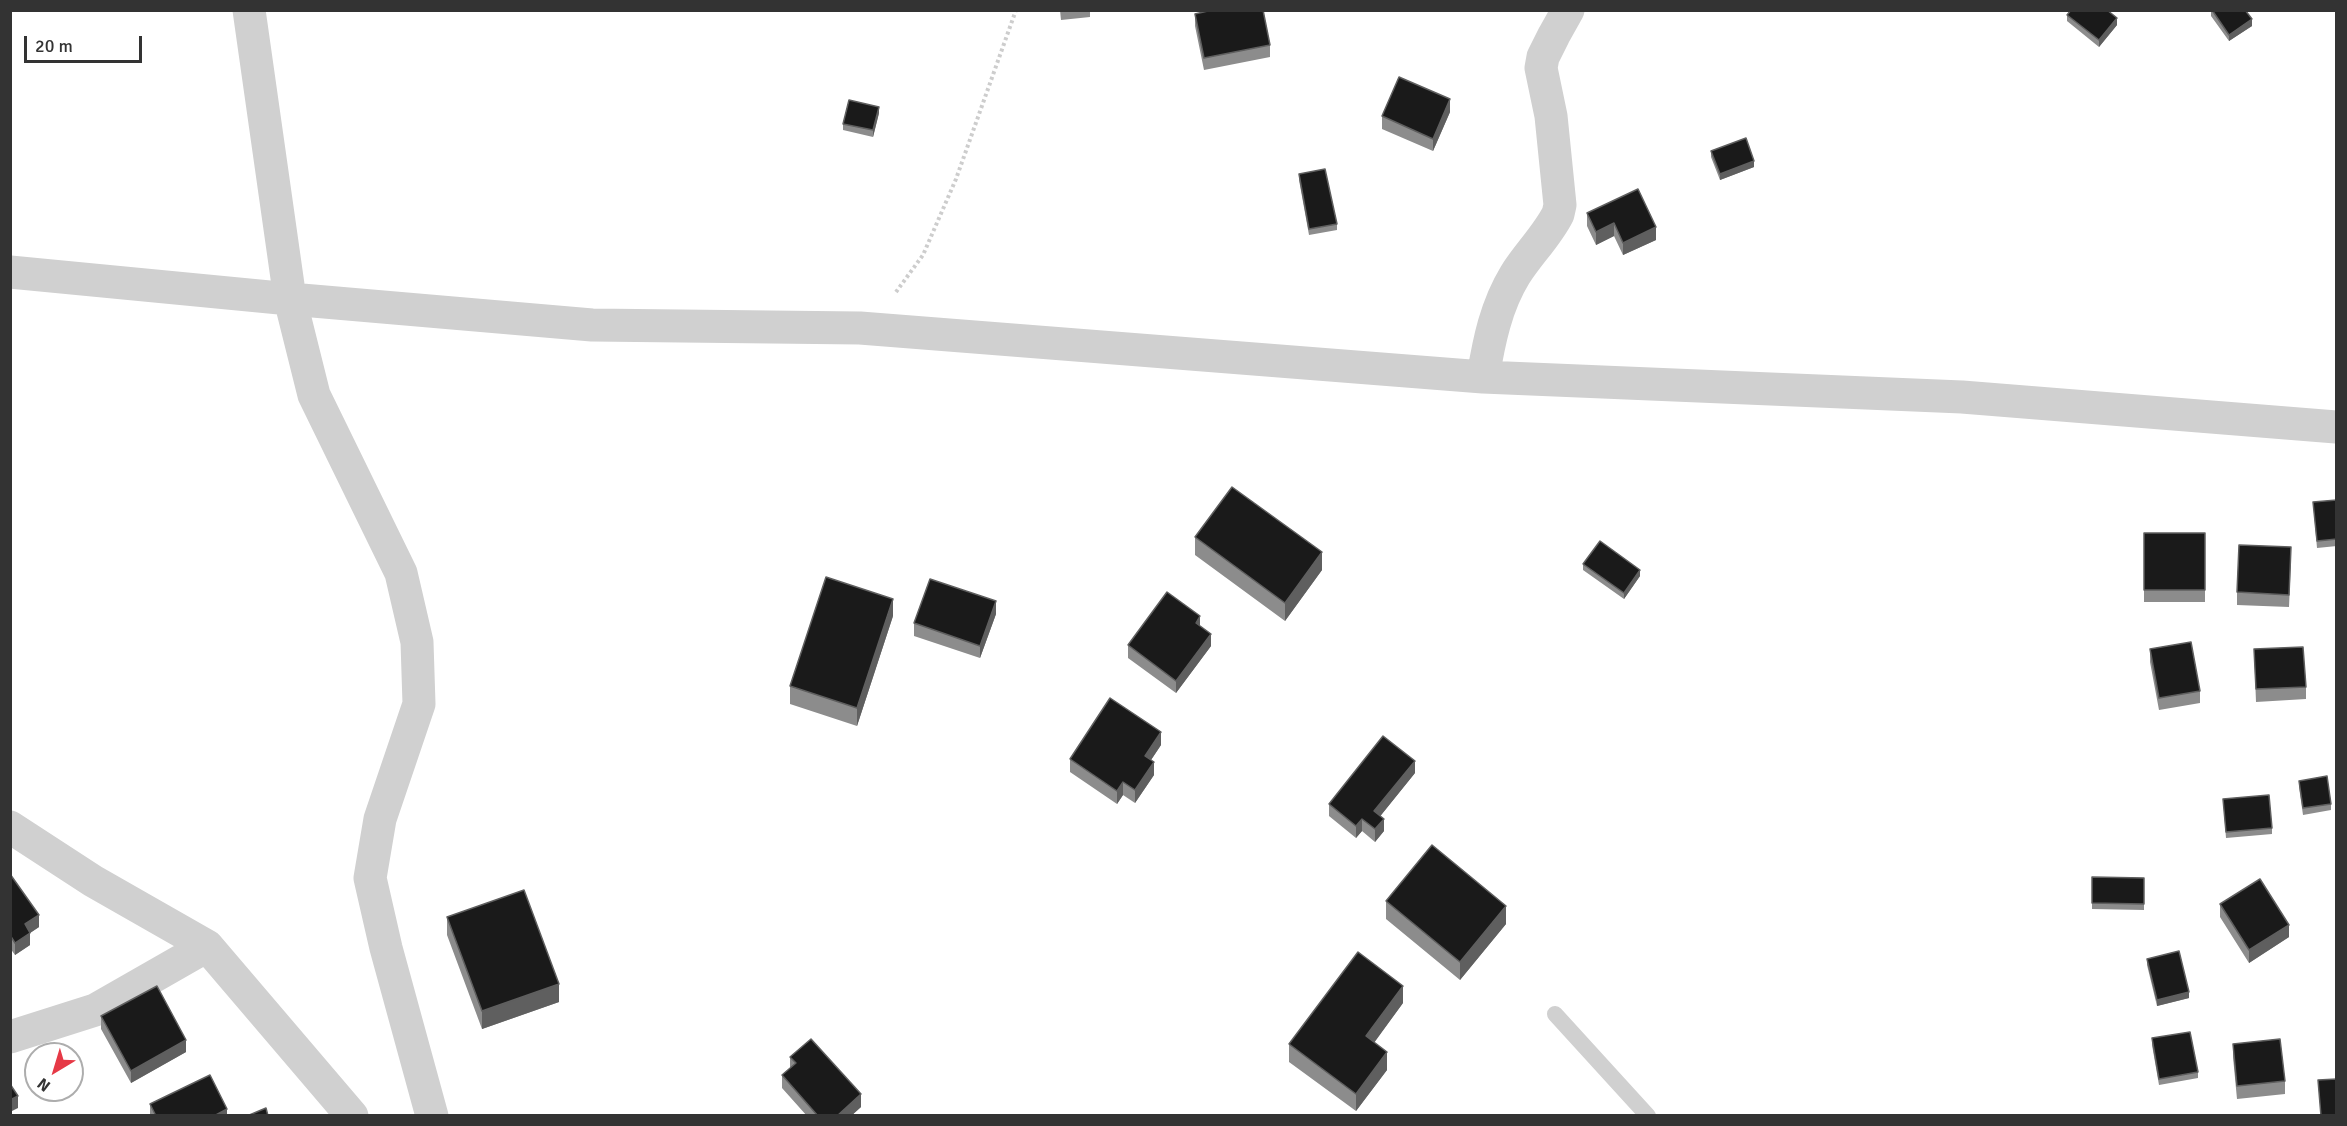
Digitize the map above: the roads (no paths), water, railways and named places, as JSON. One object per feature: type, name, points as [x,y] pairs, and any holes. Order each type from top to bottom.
[{"type":"street","points":[[249,10],[290,299],[314,395],[401,573],[417,642],[419,704],[380,819],[370,878],[386,948],[432,1116]]},
{"type":"street","points":[[1483,377],[1491,332],[1501,304],[1514,276],[1558,214],[1560,205],[1551,116],[1541,68],[1543,57],[1568,10]]},
{"type":"street","points":[[10,272],[592,325],[860,328],[1483,377],[1962,397],[2337,427]]},
{"type":"street","points":[[10,827],[93,881],[207,946],[352,1116]]},
{"type":"street","points":[[10,1037],[95,1010],[207,946]]},
{"type":"lane","points":[[1555,1014],[1648,1116]]}]
